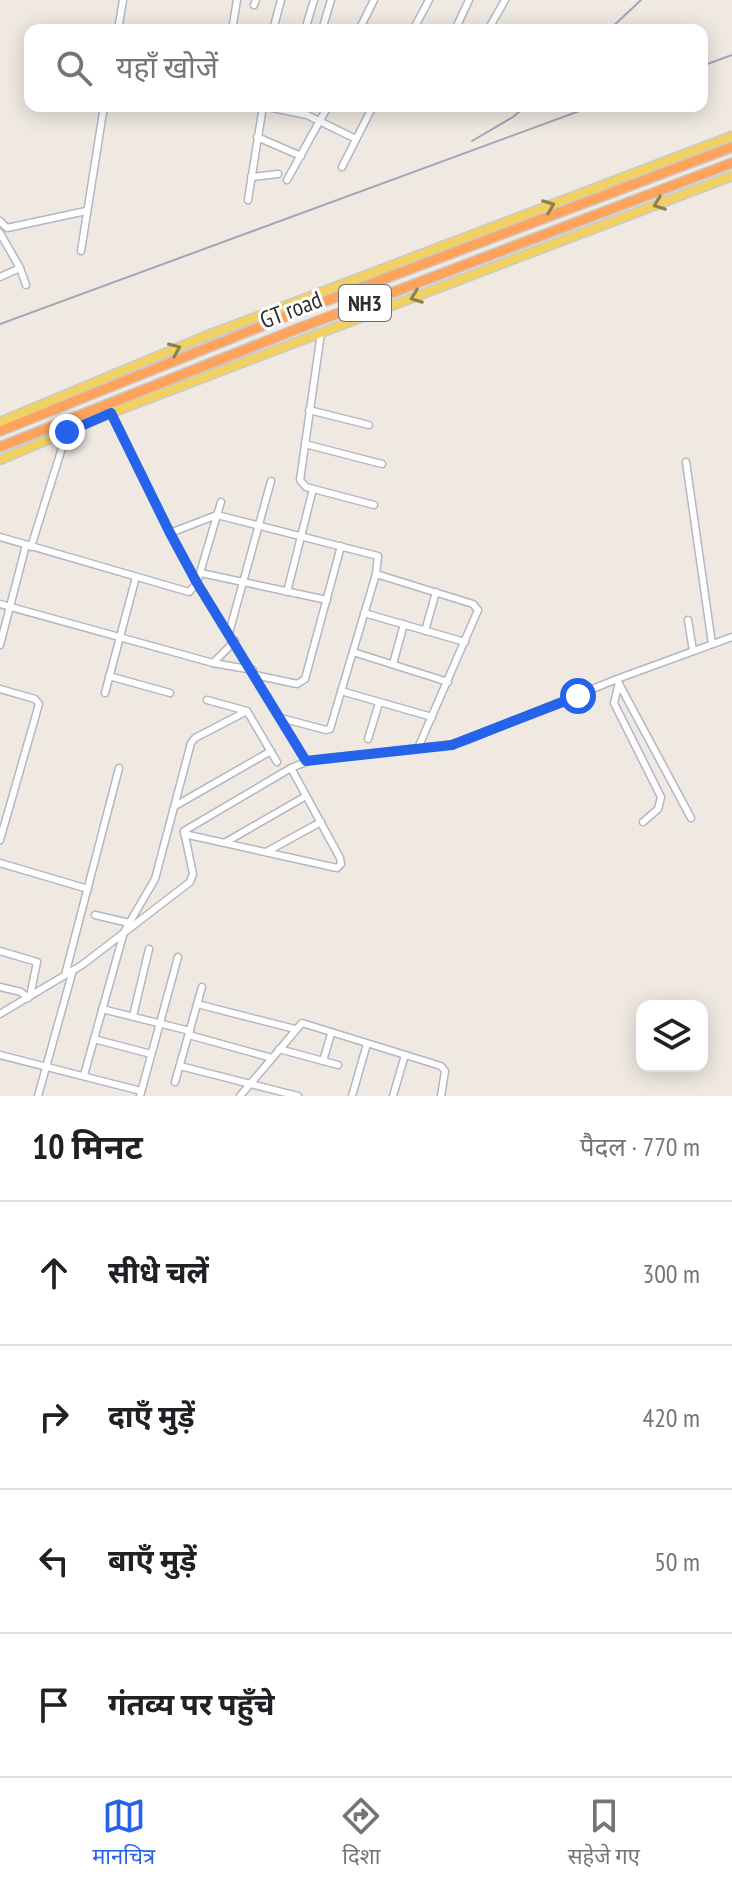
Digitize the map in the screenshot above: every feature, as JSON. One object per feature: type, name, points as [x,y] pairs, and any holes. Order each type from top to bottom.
[{"type":"highway","name":"GT road","points":[[0,431],[294,313],[732,147]]},
{"type":"highway","name":"GT road","points":[[0,447],[297,329],[732,163]]},
{"type":"main road","points":[[0,422],[203,337],[732,136]]},
{"type":"main road","points":[[0,460],[111,413],[732,176]]},
{"type":"street","points":[[119,24],[123,0]]},
{"type":"street","points":[[233,24],[237,0]]},
{"type":"street","points":[[275,24],[281,0]]},
{"type":"street","points":[[307,24],[314,0]]},
{"type":"street","points":[[324,24],[331,0]]},
{"type":"street","points":[[362,24],[374,0]]},
{"type":"street","points":[[416,24],[429,0]]},
{"type":"street","points":[[458,24],[469,0]]},
{"type":"street","points":[[491,24],[505,0]]},
{"type":"street","points":[[81,251],[103,112]]},
{"type":"street","points":[[248,200],[262,112]]},
{"type":"street","points":[[300,112],[356,139]]},
{"type":"street","points":[[287,180],[325,112]]},
{"type":"street","points":[[342,167],[370,112]]},
{"type":"street","points":[[257,137],[301,156]]},
{"type":"street","points":[[251,177],[278,174]]},
{"type":"street","points":[[0,221],[2,227],[7,228],[86,211]]},
{"type":"street","points":[[0,233],[26,285]]},
{"type":"street","points":[[0,277],[20,268]]},
{"type":"street","points":[[321,333],[300,480],[302,485],[313,489],[374,505]]},
{"type":"street","points":[[309,410],[369,425]]},
{"type":"street","points":[[111,413],[197,583],[306,761]]},
{"type":"street","points":[[0,645],[28,546],[67,432]]},
{"type":"street","points":[[305,444],[382,464]]},
{"type":"street","points":[[686,462],[712,644]]},
{"type":"street","points":[[229,633],[271,481]]},
{"type":"street","points":[[287,592],[313,489]]},
{"type":"street","points":[[0,537],[189,592],[201,573],[221,502]]},
{"type":"street","points":[[170,533],[217,515],[378,556],[376,574],[328,730],[281,718]]},
{"type":"street","points":[[0,604],[297,684],[303,681],[341,546]]},
{"type":"street","points":[[201,573],[327,600]]},
{"type":"street","points":[[376,574],[476,607],[477,614],[418,748]]},
{"type":"street","points":[[105,693],[136,577]]},
{"type":"street","points":[[425,631],[436,592]]},
{"type":"street","points":[[364,613],[465,642]]},
{"type":"street","points":[[688,620],[693,651]]},
{"type":"street","points":[[393,664],[404,624]]},
{"type":"street","points":[[0,1014],[73,970],[192,880],[184,834],[186,829],[291,768],[306,761],[467,740],[732,637]]},
{"type":"street","points":[[213,663],[235,641]]},
{"type":"street","points":[[353,652],[448,682]]},
{"type":"street","points":[[109,676],[170,693]]},
{"type":"street","points":[[618,681],[691,818]]},
{"type":"street","points":[[618,681],[614,703],[661,797],[658,809],[643,822]]},
{"type":"street","points":[[0,691],[35,699],[39,704],[3,814],[0,840]]},
{"type":"street","points":[[341,691],[432,717]]},
{"type":"street","points":[[207,700],[247,711],[277,762]]},
{"type":"street","points":[[368,739],[379,703]]},
{"type":"street","points":[[84,1075],[124,932],[155,879],[193,740],[247,711]]},
{"type":"street","points":[[175,806],[271,751]]},
{"type":"street","points":[[65,975],[119,768]]},
{"type":"street","points":[[184,834],[337,868],[341,864],[340,858],[291,768]]},
{"type":"street","points":[[225,843],[306,796]]},
{"type":"street","points":[[266,852],[321,822]]},
{"type":"street","points":[[0,863],[88,889]]},
{"type":"street","points":[[95,915],[129,923]]},
{"type":"street","points":[[133,1016],[149,949]]},
{"type":"street","points":[[0,951],[37,962],[29,997]]},
{"type":"street","points":[[0,1055],[84,1075],[141,1093],[178,957]]},
{"type":"street","points":[[38,1096],[73,970]]},
{"type":"street","points":[[0,987],[29,997]]},
{"type":"street","points":[[175,1082],[202,987]]},
{"type":"street","points":[[197,1004],[295,1029]]},
{"type":"street","points":[[102,1009],[160,1023],[272,1058]]},
{"type":"street","points":[[240,1096],[302,1023],[445,1068],[441,1096]]},
{"type":"street","points":[[323,1061],[331,1034]]},
{"type":"street","points":[[94,1039],[151,1054]]},
{"type":"street","points":[[352,1096],[367,1044]]},
{"type":"street","points":[[279,1049],[338,1065]]},
{"type":"street","points":[[393,1096],[405,1055]]},
{"type":"street","points":[[180,1066],[298,1096]]},
{"type":"railway","points":[[615,24],[641,0]]},
{"type":"railway","points":[[708,64],[732,55]]},
{"type":"railway","points":[[472,141],[519,112]]},
{"type":"railway","points":[[0,324],[577,112]]},
{"type":"route","points":[[67,432],[111,413],[197,583],[306,761],[452,745],[578,696]]}]
